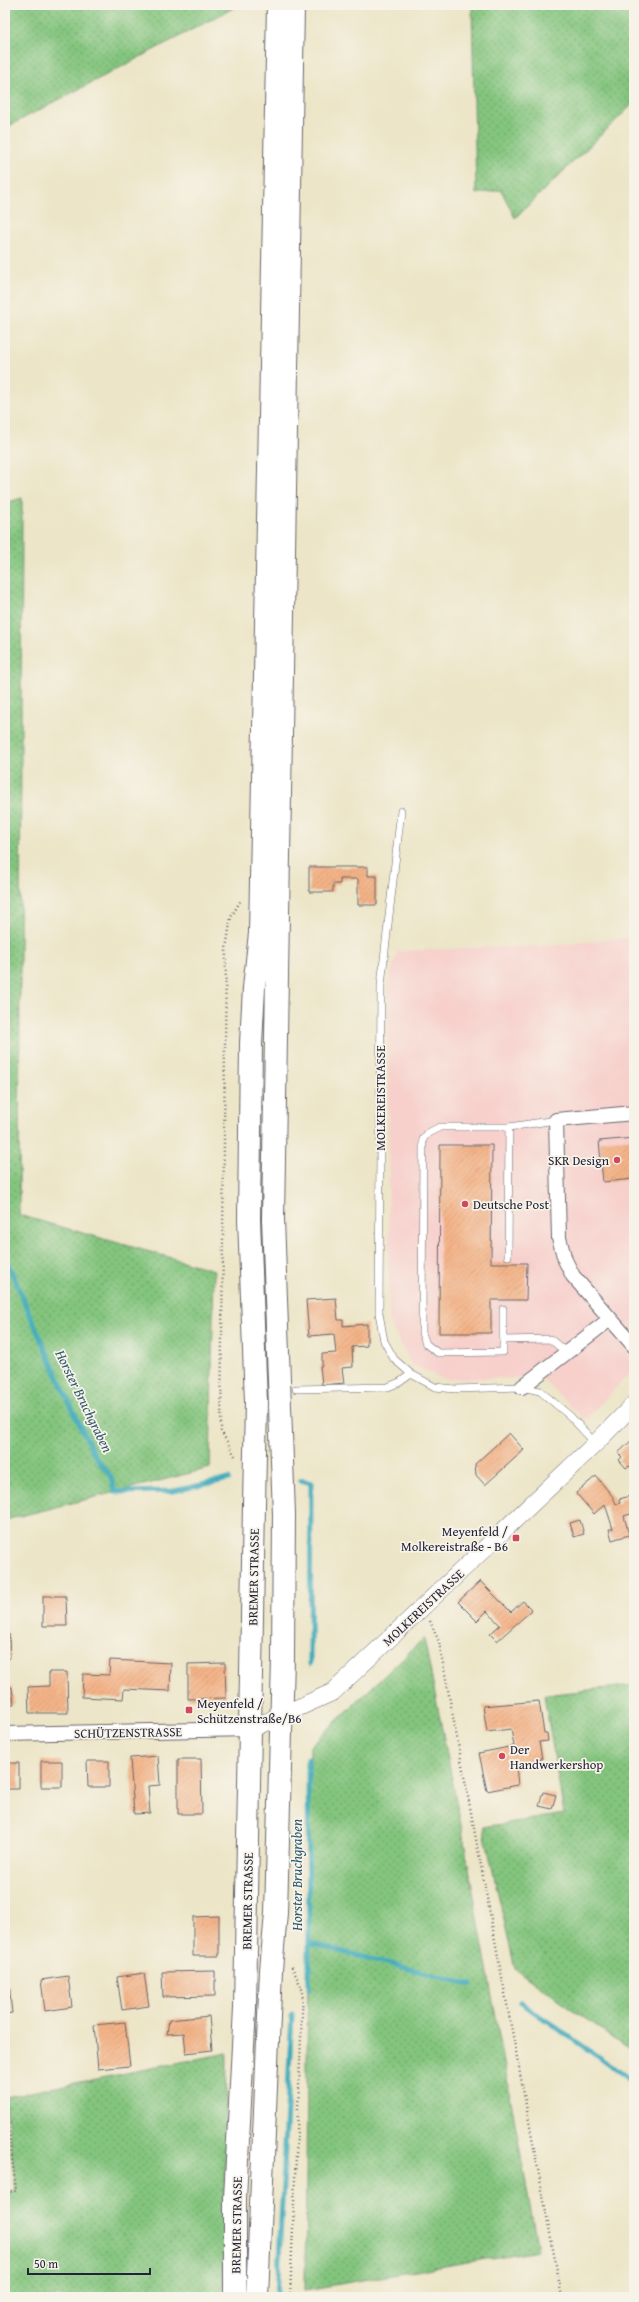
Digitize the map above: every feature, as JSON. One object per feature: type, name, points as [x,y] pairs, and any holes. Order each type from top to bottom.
[{"type":"main road","name":"BREMER STRASSE","points":[[235,2297],[235,2198],[244,2037],[256,1402],[249,1219],[251,1066],[254,988],[260,932],[278,5]]},
{"type":"main road","name":"BREMER STRASSE","points":[[257,2297],[271,1970],[276,1913],[283,1659],[284,1514],[273,1220],[293,5]]},
{"type":"street","points":[[634,1113],[556,1120],[558,1238],[565,1260],[574,1276],[634,1346]]},
{"type":"street","points":[[522,1387],[610,1319]]},
{"type":"street","name":"MOLKEREISTRASSE","points":[[251,1729],[333,1692],[595,1444],[634,1404]]},
{"type":"street","name":"SCHÜTZENSTRASSE","points":[[5,1734],[251,1729]]},
{"type":"lane","name":"MOLKEREISTRASSE","points":[[401,811],[381,985],[379,1313],[384,1341],[394,1359],[411,1374],[435,1387],[522,1387],[540,1391],[583,1429],[595,1444]]},
{"type":"lane","points":[[503,1309],[503,1352],[438,1353],[426,1344],[422,1333],[423,1139],[428,1133],[440,1127],[509,1127],[556,1120]]},
{"type":"lane","points":[[508,1256],[509,1127]]},
{"type":"lane","points":[[503,1340],[550,1339],[566,1352]]},
{"type":"lane","points":[[296,1389],[388,1387],[400,1382],[411,1374]]},
{"type":"path","points":[[420,1610],[432,1624],[439,1642],[562,2297]]},
{"type":"path","points":[[289,1961],[303,1991],[290,2297]]},
{"type":"path","points":[[5,2100],[16,2191],[5,2192]]},
{"type":"shaded area","points":[[634,937],[634,1369],[585,1420],[544,1380],[495,1378],[443,1379],[411,1364],[389,1322],[388,982],[398,951],[556,945]]},
{"type":"green space","points":[[5,5],[239,5],[5,128]]},
{"type":"green space","points":[[472,5],[634,5],[634,103],[515,218],[501,190],[476,194]]},
{"type":"green space","points":[[22,498],[19,1215],[214,1270],[210,1468],[5,1520],[5,503]]},
{"type":"green space","points":[[424,1638],[462,1830],[538,2250],[305,2290],[310,1746]]},
{"type":"green space","points":[[634,1685],[634,2053],[515,1969],[483,1827],[564,1814],[544,1695]]},
{"type":"green space","points":[[227,2053],[223,2297],[5,2297],[5,2192],[16,2191],[5,2097]]},
{"type":"building","points":[[309,867],[368,867],[368,876],[377,876],[377,905],[358,905],[358,879],[340,879],[340,884],[333,884],[333,892],[309,892]]},
{"type":"building","name":"SKR Design","points":[[634,1138],[634,1179],[603,1182],[599,1141]]},
{"type":"building","name":"Deutsche Post","points":[[440,1145],[492,1145],[491,1263],[527,1263],[526,1300],[491,1300],[491,1333],[439,1333]]},
{"type":"building","points":[[336,1298],[338,1320],[343,1320],[343,1326],[367,1324],[367,1346],[352,1347],[353,1367],[342,1368],[344,1383],[322,1385],[320,1366],[322,1366],[322,1354],[336,1353],[334,1334],[309,1336],[306,1300]]},
{"type":"building","points":[[509,1433],[524,1450],[485,1485],[476,1475],[475,1464]]},
{"type":"building","points":[[632,1440],[634,1441],[634,1471],[629,1466],[626,1468],[619,1460],[622,1457],[618,1453]]},
{"type":"building","points":[[596,1476],[613,1497],[616,1504],[620,1503],[619,1499],[634,1495],[634,1513],[624,1516],[629,1535],[612,1540],[609,1529],[613,1529],[605,1504],[594,1514],[576,1493]]},
{"type":"building","points":[[580,1520],[584,1534],[574,1537],[570,1523]]},
{"type":"building","points":[[480,1581],[511,1612],[523,1601],[532,1610],[497,1641],[490,1634],[500,1625],[487,1611],[477,1621],[458,1602]]},
{"type":"building","points":[[43,1596],[66,1596],[67,1626],[43,1626]]},
{"type":"building","points":[[5,1634],[9,1634],[10,1658],[5,1659]]},
{"type":"building","points":[[110,1660],[171,1663],[170,1691],[124,1689],[123,1699],[82,1697],[83,1674],[109,1675]]},
{"type":"building","points":[[225,1663],[226,1698],[188,1699],[188,1664]]},
{"type":"building","points":[[49,1672],[67,1672],[68,1713],[29,1713],[28,1687],[49,1686]]},
{"type":"building","points":[[5,1687],[12,1687],[14,1704],[5,1705]]},
{"type":"building","points":[[539,1701],[544,1733],[547,1733],[548,1741],[539,1742],[542,1759],[516,1766],[518,1785],[487,1791],[479,1753],[514,1746],[511,1729],[487,1732],[483,1706]]},
{"type":"building","points":[[158,1756],[160,1785],[148,1786],[150,1813],[134,1814],[130,1758]]},
{"type":"building","points":[[178,1759],[201,1759],[202,1814],[178,1814]]},
{"type":"building","points":[[41,1761],[62,1761],[62,1787],[41,1787]]},
{"type":"building","points":[[87,1761],[109,1761],[109,1787],[88,1787]]},
{"type":"building","points":[[5,1763],[19,1763],[19,1789],[5,1789]]},
{"type":"building","points":[[543,1792],[556,1795],[552,1809],[539,1806]]},
{"type":"building","points":[[219,1916],[219,1956],[193,1956],[193,1917]]},
{"type":"building","points":[[215,1971],[215,1996],[163,1997],[162,1972]]},
{"type":"building","points":[[144,1973],[149,2006],[122,2010],[117,1977]]},
{"type":"building","points":[[68,1976],[72,2007],[45,2011],[41,1980]]},
{"type":"building","points":[[9,1985],[12,2013],[5,2014],[5,1986]]},
{"type":"building","points":[[209,2016],[212,2050],[186,2053],[184,2033],[167,2034],[169,2020]]},
{"type":"building","points":[[125,2022],[130,2066],[98,2069],[94,2025]]},
{"type":"waterway","name":"Horster Bruchgraben","points":[[5,1257],[47,1354],[95,1456],[111,1478],[114,1492],[174,1491],[229,1479]]},
{"type":"waterway","name":"Horster Bruchgraben","points":[[301,1480],[311,1483],[310,1664]]},
{"type":"waterway","name":"Horster Bruchgraben","points":[[308,1758],[309,1943],[472,1985]]},
{"type":"waterway","points":[[309,1943],[309,1989]]},
{"type":"waterway","name":"Horster Bruchgraben","points":[[520,2002],[634,2082]]},
{"type":"waterway","points":[[277,2297],[292,2015]]},
{"type":"place","name":"SKR Design","points":[[617,1160]]},
{"type":"place","name":"Deutsche Post","points":[[465,1204]]},
{"type":"place","name":"Meyenfeld / Molkereistraße - B6","points":[[516,1538]]},
{"type":"place","name":"Meyenfeld / Schützenstraße/B6","points":[[189,1710]]},
{"type":"place","name":"Der Handwerkershop","points":[[502,1756]]}]
